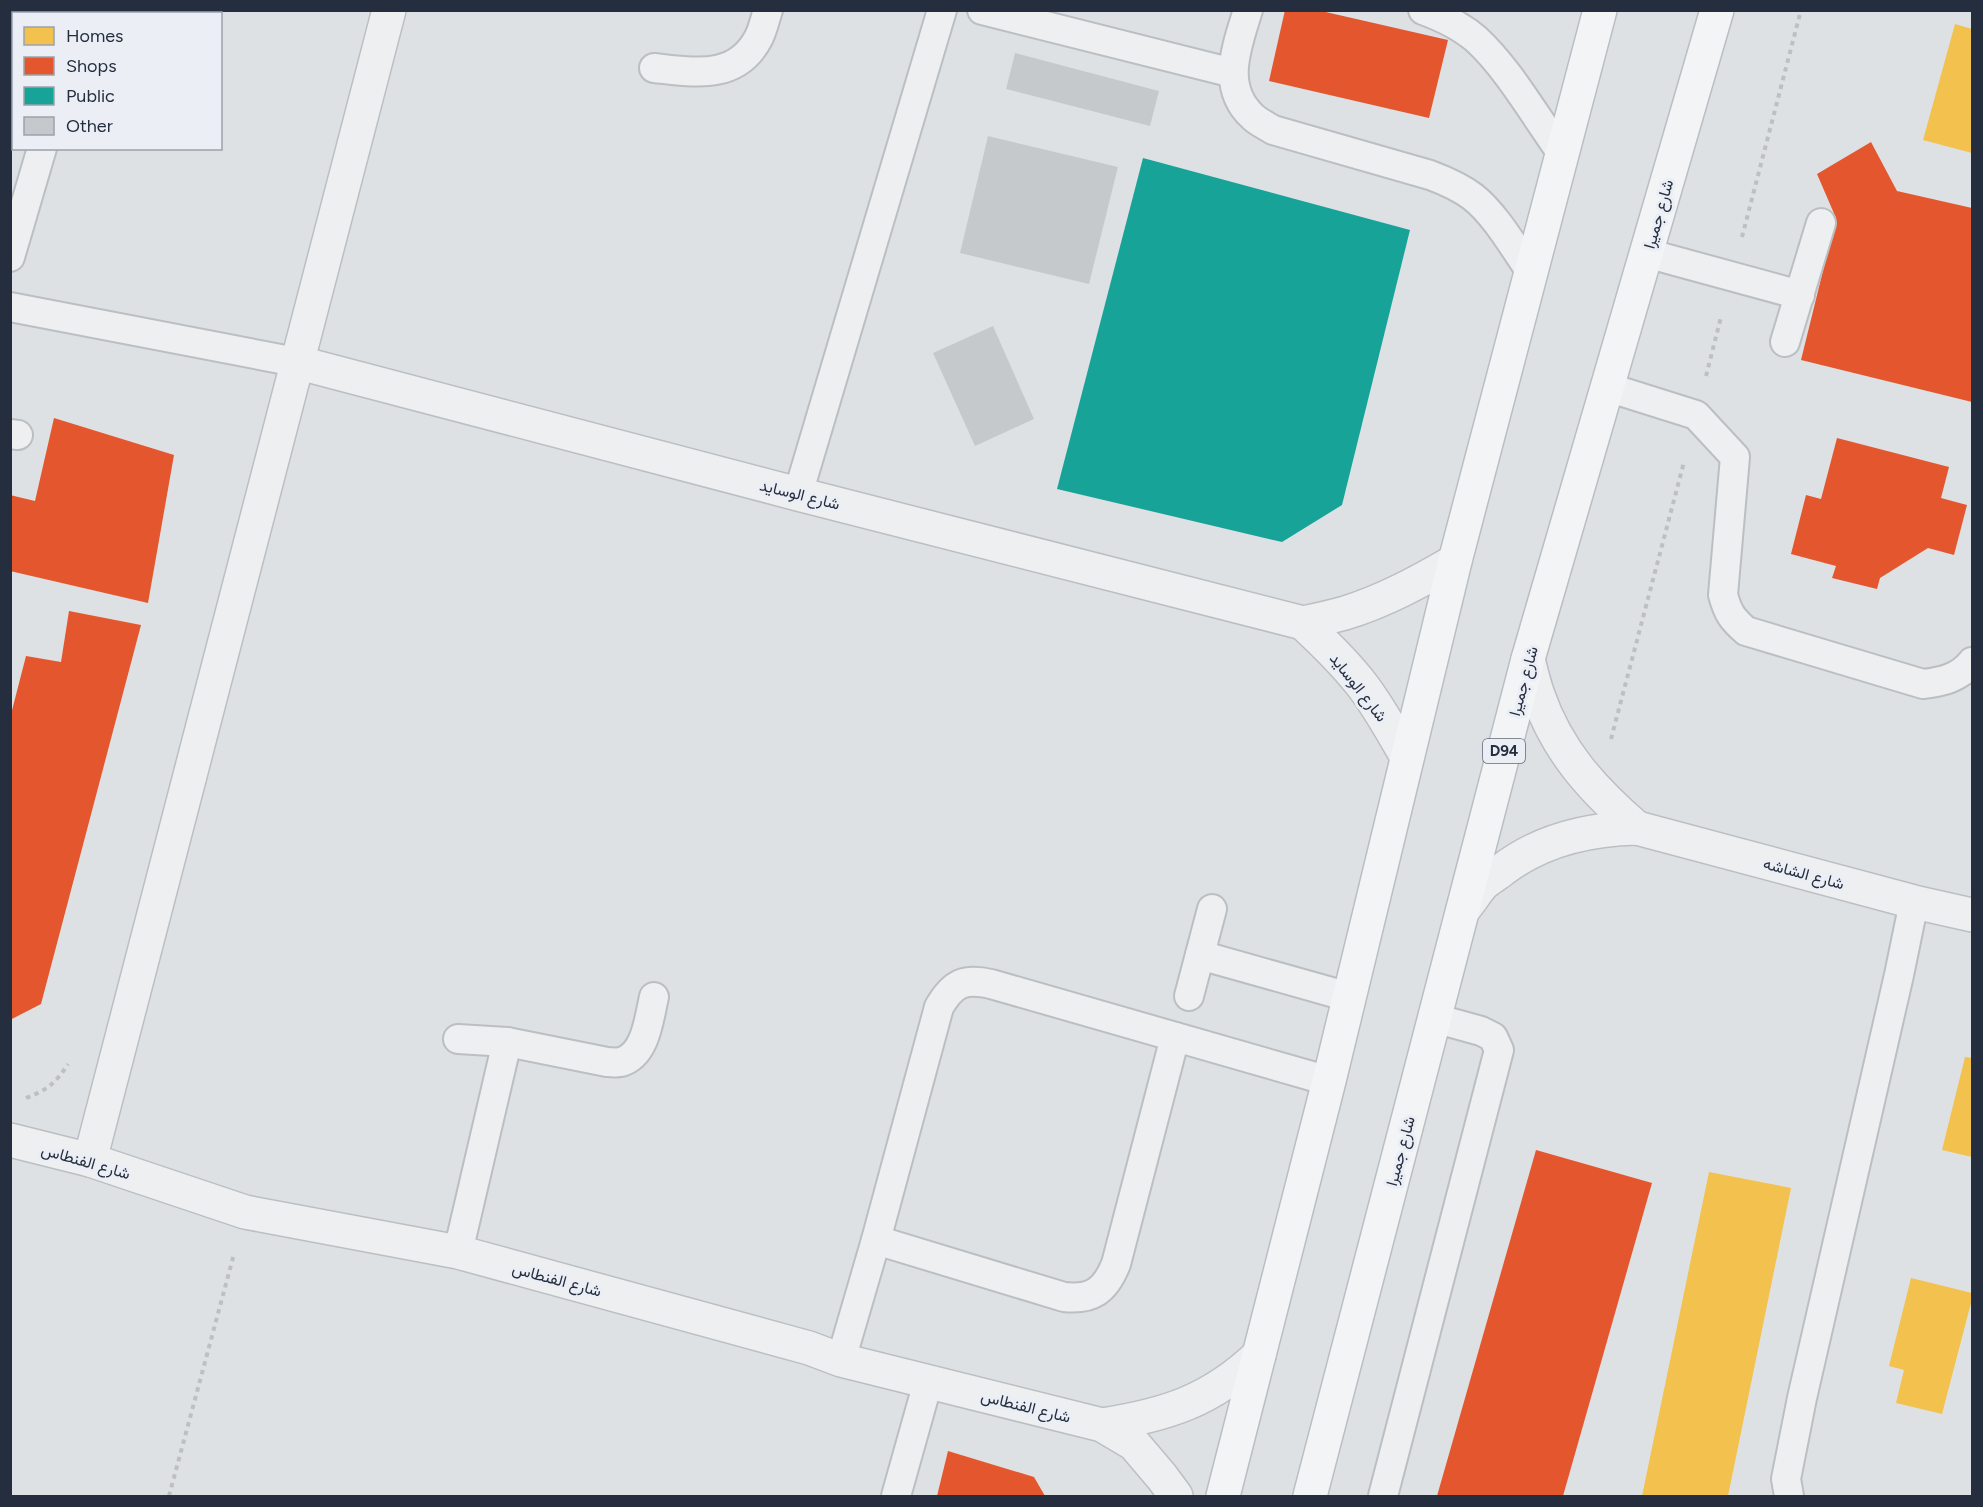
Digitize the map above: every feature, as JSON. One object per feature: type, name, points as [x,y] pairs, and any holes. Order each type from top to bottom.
[{"type":"main road","points":[[1223,1497],[1329,1081],[1455,561],[1600,10]]},
{"type":"main road","name":"شارع جميرا","points":[[1310,1497],[1528,659],[1717,10]]},
{"type":"street","points":[[90,1160],[389,10]]},
{"type":"street","name":"شارع الوسايد","points":[[296,362],[798,494],[1303,623],[1344,614],[1383,599],[1420,582],[1455,561]]},
{"type":"street","name":"شارع الوسايد","points":[[1303,623],[1334,653],[1362,686],[1407,757]]},
{"type":"street","name":"شارع الشاشه","points":[[1528,659],[1538,696],[1553,731],[1573,763],[1597,793],[1637,828]]},
{"type":"street","name":"شارع الشاشه","points":[[1463,910],[1484,884],[1514,860],[1548,843],[1585,832],[1637,828],[1914,902],[1972,915]]},
{"type":"street","name":"شارع الفنطاس","points":[[10,1140],[90,1160],[245,1212],[458,1252],[808,1348],[841,1360],[1102,1425],[1134,1444],[1176,1497]]},
{"type":"street","name":"شارع الفنطاس","points":[[1102,1425],[1134,1420],[1188,1404],[1238,1375],[1259,1355]]},
{"type":"lane","points":[[654,68],[703,73],[725,69],[745,57],[758,38],[768,10]]},
{"type":"lane","points":[[798,494],[942,10]]},
{"type":"lane","points":[[982,10],[1233,73]]},
{"type":"lane","points":[[1248,10],[1235,56],[1233,73],[1238,97],[1253,117],[1273,130],[1431,175],[1454,185],[1475,198],[1492,217],[1532,272]]},
{"type":"lane","points":[[1423,10],[1444,18],[1475,39],[1500,66],[1563,155]]},
{"type":"lane","points":[[10,257],[41,150]]},
{"type":"lane","points":[[1785,342],[1821,223]]},
{"type":"lane","points":[[1646,252],[1800,295]]},
{"type":"lane","points":[[10,307],[296,362]]},
{"type":"lane","points":[[1607,387],[1696,415],[1735,457],[1723,595],[1727,610],[1746,631],[1923,684],[1956,677],[1972,663]]},
{"type":"lane","points":[[1789,1497],[1786,1479],[1802,1398],[1914,902]]},
{"type":"lane","points":[[1189,996],[1212,909]]},
{"type":"lane","points":[[1200,955],[1349,997]]},
{"type":"lane","points":[[841,1360],[939,1007],[947,994],[960,983],[975,980],[991,984],[1329,1081]]},
{"type":"lane","points":[[458,1039],[507,1042],[607,1062],[621,1062],[635,1054],[642,1042],[654,997]]},
{"type":"lane","points":[[1383,1497],[1499,1050],[1493,1037],[1481,1031],[1434,1018]]},
{"type":"lane","points":[[876,1240],[1064,1297],[1089,1296],[1100,1290],[1110,1279],[1116,1264],[1175,1037]]},
{"type":"lane","points":[[458,1252],[507,1042]]},
{"type":"lane","points":[[896,1497],[928,1382]]},
{"type":"path","points":[[169,1497],[245,1212]]},
{"type":"building: Homes","points":[[1955,24],[1972,29],[1972,153],[1923,140]]},
{"type":"building: Homes","points":[[1965,1057],[1972,1058],[1972,1157],[1942,1150]]},
{"type":"building: Homes","points":[[1709,1172],[1791,1188],[1728,1496],[1642,1496]]},
{"type":"building: Homes","points":[[1911,1278],[1972,1293],[1942,1414],[1896,1403],[1904,1370],[1889,1366]]},
{"type":"building: Shops","points":[[1285,10],[1317,10],[1448,40],[1429,118],[1269,81]]},
{"type":"building: Shops","points":[[1871,142],[1897,191],[1972,208],[1972,402],[1801,360],[1836,218],[1817,174]]},
{"type":"building: Shops","points":[[54,418],[174,455],[148,603],[10,571],[10,495],[35,501]]},
{"type":"building: Shops","points":[[1837,438],[1949,467],[1941,498],[1967,505],[1954,555],[1928,548],[1880,578],[1877,589],[1832,578],[1836,566],[1791,554],[1806,495],[1821,499]]},
{"type":"building: Shops","points":[[69,611],[141,625],[41,1004],[10,1020],[10,718],[26,656],[61,662]]},
{"type":"building: Shops","points":[[1536,1150],[1652,1183],[1563,1496],[1437,1496]]},
{"type":"building: Shops","points":[[948,1451],[1034,1477],[1045,1496],[937,1496]]},
{"type":"building: Public","points":[[1143,158],[1410,230],[1342,505],[1282,542],[1057,489]]},
{"type":"building: Other","points":[[1015,53],[1159,91],[1150,126],[1006,89]]},
{"type":"building: Other","points":[[988,136],[1118,167],[1089,284],[960,253]]},
{"type":"building: Other","points":[[993,326],[1034,419],[975,446],[933,353]]}]
